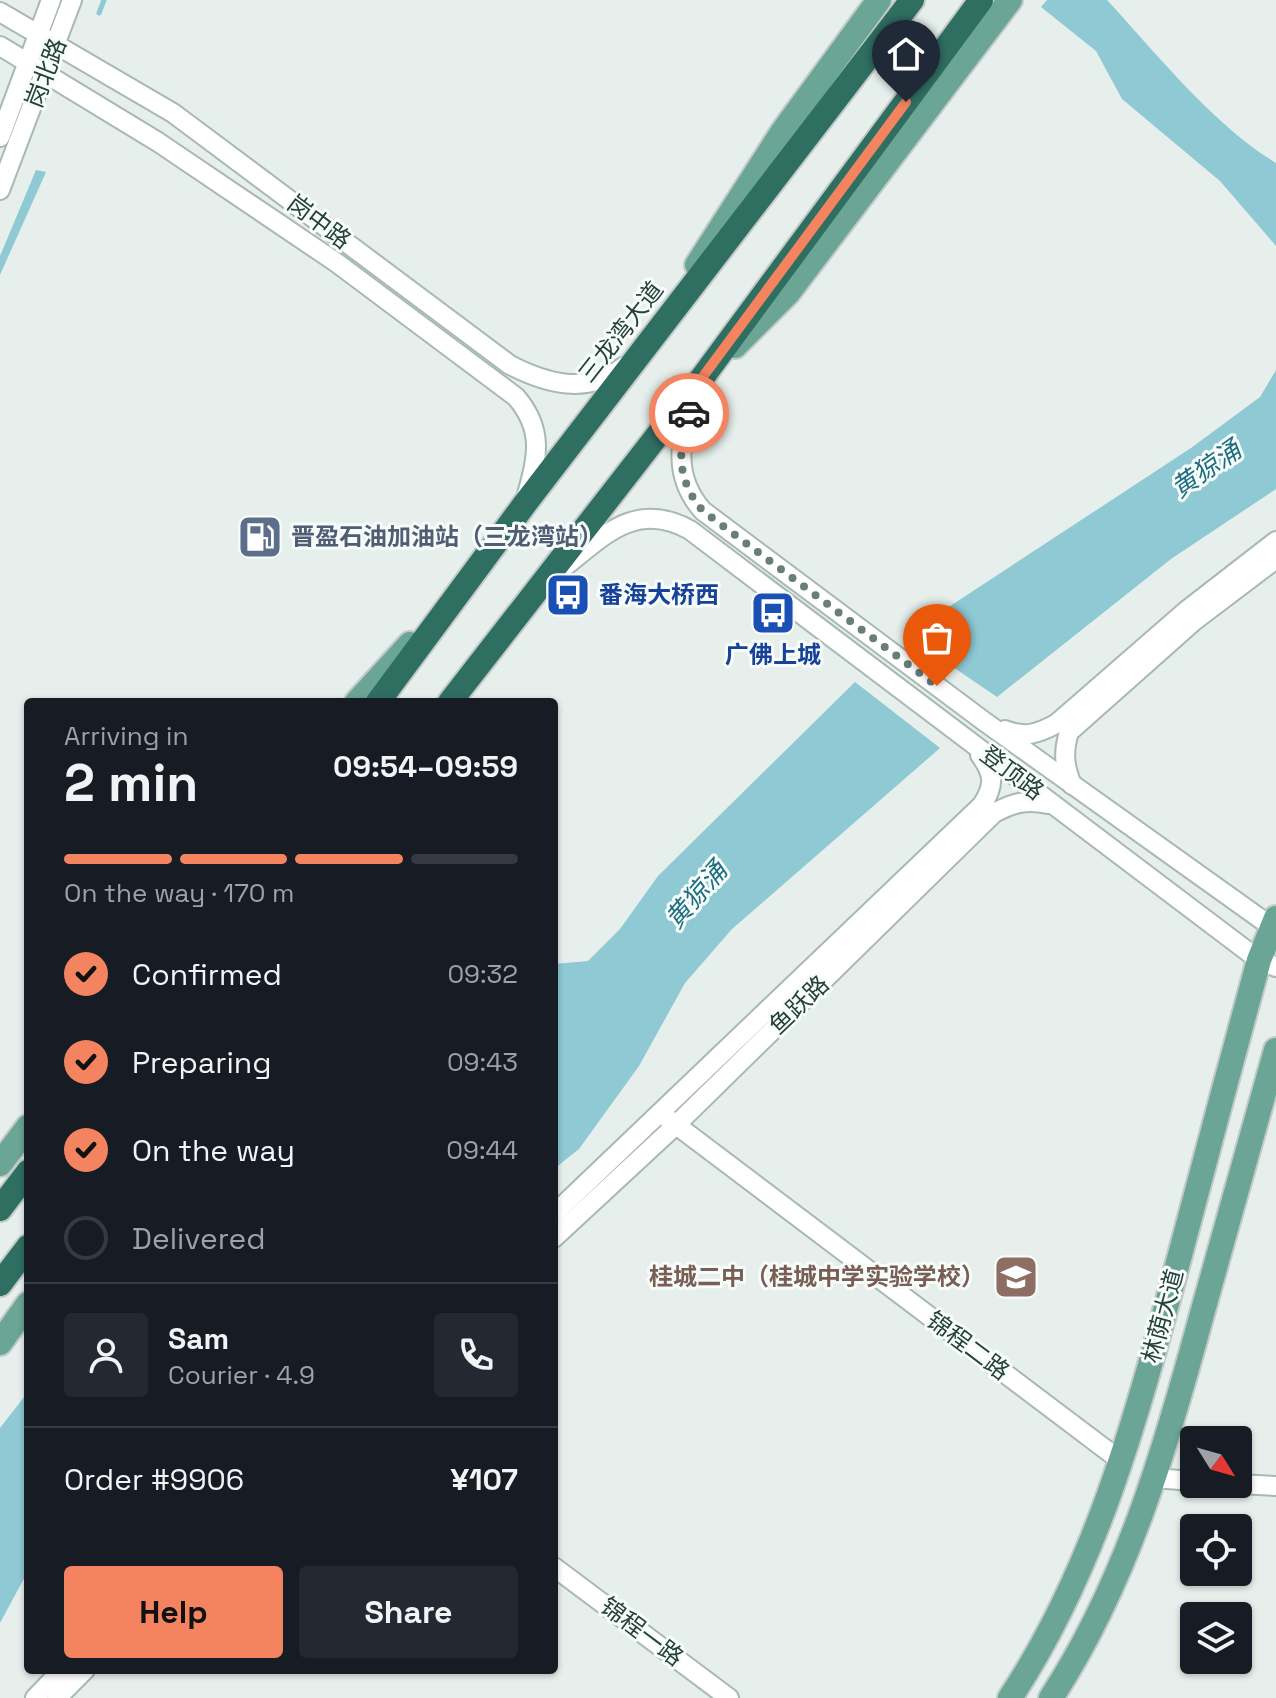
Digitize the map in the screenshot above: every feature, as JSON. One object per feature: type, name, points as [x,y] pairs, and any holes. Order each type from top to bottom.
[{"type":"highway","name":"三龙湾大道","points":[[381,698],[455,595],[912,0]]},
{"type":"highway","points":[[453,698],[699,382],[981,0]]},
{"type":"highway","points":[[0,1209],[24,1177]]},
{"type":"highway","points":[[0,1284],[24,1252]]},
{"type":"main road","points":[[640,352],[783,131],[879,0]]},
{"type":"main road","points":[[699,382],[788,293],[1010,0]]},
{"type":"main road","points":[[361,698],[455,595]]},
{"type":"main road","points":[[466,698],[520,614]]},
{"type":"main road","name":"林荫大道","points":[[1010,1698],[1039,1655],[1088,1556],[1137,1416],[1267,963],[1275,925]]},
{"type":"main road","name":"林荫大道","points":[[1051,1698],[1071,1668],[1123,1564],[1171,1428],[1276,1050]]},
{"type":"main road","points":[[0,1164],[24,1132]]},
{"type":"main road","points":[[0,1343],[24,1310]]},
{"type":"street","name":"岗北路","points":[[0,137],[51,0]]},
{"type":"street","name":"岗北路","points":[[0,190],[72,0]]},
{"type":"street","name":"岗中路","points":[[0,12],[173,113],[510,365],[529,375],[560,384],[589,384],[608,378],[640,352]]},
{"type":"street","name":"岗中路","points":[[0,46],[158,142],[337,263],[516,397],[529,415],[538,437],[538,454],[524,505]]},
{"type":"street","points":[[516,397],[526,393],[531,385],[529,375]]},
{"type":"street","name":"登顶路","points":[[699,382],[679,456],[683,481],[703,511],[1072,785],[1275,925]]},
{"type":"street","points":[[690,530],[685,521],[687,510],[703,511]]},
{"type":"street","name":"登顶路","points":[[547,580],[634,518],[666,519],[690,530],[1267,963]]},
{"type":"street","points":[[985,722],[1018,735],[1037,734],[1056,724],[1187,610],[1276,541]]},
{"type":"street","points":[[1072,785],[1065,768],[1063,749],[1069,732],[1194,621],[1276,559]]},
{"type":"street","name":"鱼跃路","points":[[558,1234],[982,805],[993,789],[991,770],[972,743]]},
{"type":"street","name":"鱼跃路","points":[[558,1211],[669,1120],[994,813],[1011,804],[1030,800],[1055,806]]},
{"type":"street","name":"锦程二路","points":[[669,1120],[1121,1461]]},
{"type":"street","points":[[1153,1478],[1180,1480]]},
{"type":"street","points":[[1252,1485],[1276,1486]]},
{"type":"street","name":"锦程一路","points":[[558,1570],[729,1698]]},
{"type":"street","points":[[35,1698],[58,1674]]},
{"type":"street","points":[[57,1698],[81,1674]]},
{"type":"water","points":[[1047,0],[1107,0],[1208,109],[1276,163],[1276,246],[1220,181],[1122,99],[1096,51],[1041,7]]},
{"type":"water","points":[[36,170],[46,172],[0,275],[0,256]]},
{"type":"water","name":"黄猄涌","points":[[1276,370],[1276,489],[1171,559],[997,697],[906,635],[1191,448],[1260,397]]},
{"type":"water","name":"黄猄涌","points":[[855,682],[940,748],[732,929],[685,983],[639,1066],[579,1149],[558,1166],[558,964],[588,961],[620,929],[658,876]]},
{"type":"water","points":[[24,1397],[24,1578],[0,1623],[0,1428]]},
{"type":"waterway","points":[[99,13],[104,0]]},
{"type":"way so far","points":[[689,413],[679,456],[683,481],[691,498],[715,521],[937,686]]},
{"type":"place","name":"晋盈石油加油站（三龙湾站）","points":[[260,537]]},
{"type":"place","name":"番海大桥西","points":[[568,595]]},
{"type":"place","name":"广佛上城","points":[[773,613]]},
{"type":"place","name":"桂城二中（桂城中学实验学校）","points":[[1016,1277]]},
{"type":"route","points":[[689,413],[699,382],[906,102]]}]
